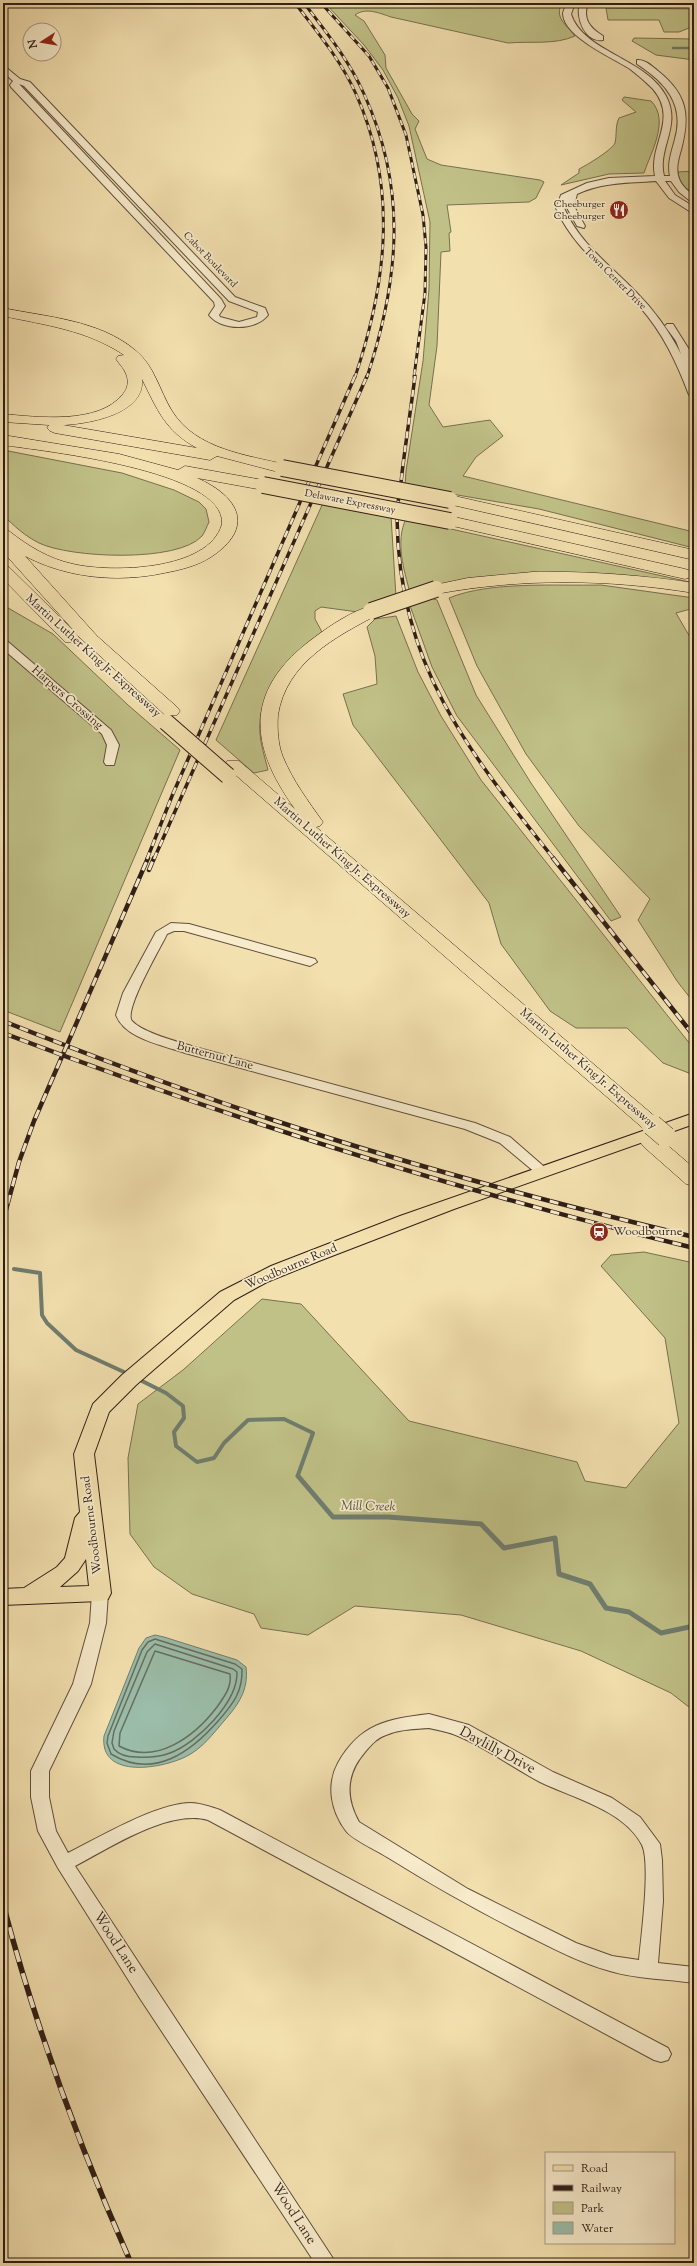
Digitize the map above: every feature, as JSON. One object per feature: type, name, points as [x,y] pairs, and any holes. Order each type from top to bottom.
[{"type":"highway","points":[[3,312],[76,329],[114,343],[138,361],[164,411],[178,429],[207,446],[263,464]]},
{"type":"highway","points":[[3,325],[58,331],[97,343],[123,359],[133,372],[135,381],[131,396],[122,404],[96,415],[60,421],[3,419]]},
{"type":"highway","points":[[3,419],[263,464]]},
{"type":"highway","name":"Delaware Expressway","points":[[3,440],[263,484],[450,521],[694,576]]},
{"type":"highway","points":[[3,534],[26,551],[51,563],[82,571],[116,573],[149,571],[180,564],[205,553],[223,539],[229,529],[231,519],[226,505],[217,496],[201,486],[175,475],[118,459]]},
{"type":"highway","name":"Delaware Expressway","points":[[263,464],[450,500],[694,555]]},
{"type":"highway","name":"Martin Luther King Jr. Expressway","points":[[3,542],[22,566],[91,640],[168,716]]},
{"type":"highway","name":"Martin Luther King Jr. Expressway","points":[[3,570],[58,627],[168,716],[652,1133],[694,1161]]},
{"type":"highway","points":[[356,871],[305,812],[281,776],[268,743],[267,722],[276,692],[295,662],[328,634],[371,611],[402,598],[436,589],[496,579],[561,575],[627,578],[694,588]]},
{"type":"highway","points":[[7,595],[58,627]]},
{"type":"highway","name":"Martin Luther King Jr. Expressway","points":[[230,770],[356,871],[652,1133],[694,1179]]},
{"type":"main road","name":"Woodbourne Road","points":[[100,1593],[84,1454],[100,1409],[129,1380],[227,1296],[244,1286],[303,1259],[542,1171],[694,1118]]},
{"type":"main road","points":[[27,1596],[64,1575],[73,1566],[78,1556],[88,1499]]},
{"type":"main road","points":[[3,1597],[100,1593]]},
{"type":"street","points":[[571,3],[567,14],[571,26],[581,35],[640,72],[656,87],[663,98],[668,117],[657,163],[659,178],[673,198],[694,211]]},
{"type":"street","points":[[584,3],[580,15],[588,29],[658,74],[676,96],[682,113],[682,122],[673,161],[673,178],[680,188],[694,201]]},
{"type":"street","name":"Cabot Boulevard","points":[[3,67],[17,81],[27,84],[232,300],[262,310],[263,315],[260,319],[239,325],[217,319],[214,315],[220,306],[218,301],[14,85],[17,81]]},
{"type":"street","name":"Town Center Drive","points":[[673,178],[609,181],[590,185],[573,193],[570,206],[580,225],[599,252],[644,292],[685,347],[688,360],[685,368],[694,395]]},
{"type":"street","name":"Harpers Crossing","points":[[3,643],[107,732],[113,745],[110,762]]},
{"type":"street","name":"Butternut Lane","points":[[310,962],[184,927],[171,927],[162,932],[130,993],[123,1015],[126,1023],[142,1033],[190,1050],[470,1126],[505,1140],[542,1171]]},
{"type":"street","name":"Wood Lane","points":[[100,1593],[98,1623],[93,1648],[82,1684],[40,1771],[40,1797],[47,1831],[64,1863],[326,2263]]},
{"type":"street","name":"Daylilly Drive","points":[[648,1969],[654,1901],[653,1860],[651,1844],[634,1822],[606,1803],[547,1777],[463,1730],[429,1721],[398,1725],[382,1730],[371,1735],[354,1753],[342,1772],[338,1794],[343,1812],[353,1827],[462,1894],[569,1948],[611,1964],[648,1969],[694,1975]]},
{"type":"street","points":[[64,1863],[161,1817],[186,1811],[202,1811],[214,1815],[660,2054]]},
{"type":"green space","points":[[325,3],[562,3],[559,13],[560,17],[575,36],[551,42],[508,43],[368,11],[355,15],[364,21],[385,55],[386,68],[412,114],[419,121],[415,129],[427,159],[441,165],[540,180],[544,182],[536,198],[529,202],[447,205],[451,232],[449,233],[450,251],[441,252],[437,346],[429,405],[443,427],[490,420],[503,436],[476,457],[463,476],[694,532],[694,548],[539,509],[405,486],[423,361],[429,289],[430,222],[409,126],[398,98],[383,70],[364,45]]},
{"type":"green space","points":[[606,8],[694,9],[694,26],[679,32],[664,32],[659,20],[608,20]]},
{"type":"green space","points":[[634,38],[694,39],[694,60],[656,55],[632,41]]},
{"type":"green space","points":[[624,97],[651,101],[659,117],[657,136],[644,173],[609,174],[561,185],[579,173],[579,169],[599,157],[613,146],[615,143],[619,118],[636,112],[622,100]]},
{"type":"green space","points":[[694,171],[694,190],[687,190],[678,178],[678,172]]},
{"type":"green space","points":[[3,450],[122,473],[174,490],[199,502],[206,509],[209,522],[202,536],[189,545],[171,551],[148,554],[123,555],[74,552],[39,543],[11,523],[3,515]]},
{"type":"green space","points":[[323,503],[391,516],[396,597],[358,612],[321,607],[315,611],[315,619],[322,632],[310,641],[287,663],[269,689],[260,718],[262,748],[268,770],[254,773],[216,740]]},
{"type":"green space","points":[[406,519],[694,583],[694,586],[599,574],[410,593],[403,565],[401,546],[401,537]]},
{"type":"green space","points":[[601,585],[694,598],[694,608],[676,613],[694,644],[694,1003],[677,981],[638,920],[650,899],[579,826],[526,754],[477,666],[449,598],[484,589],[504,587]]},
{"type":"green space","points":[[431,598],[437,600],[476,695],[531,783],[621,917],[611,921],[457,716],[432,667],[409,603]]},
{"type":"green space","points":[[3,605],[53,634],[128,705],[180,750],[60,1032],[3,1010]]},
{"type":"green space","points":[[396,616],[418,672],[441,716],[481,780],[694,1049],[694,1075],[663,1063],[627,1028],[576,1028],[550,1011],[501,944],[489,903],[353,725],[343,694],[377,684],[375,656],[367,627],[375,619]]},
{"type":"green space","points":[[644,1252],[694,1263],[694,1711],[671,1693],[581,1651],[461,1615],[355,1606],[308,1635],[261,1628],[254,1614],[192,1594],[154,1567],[130,1534],[128,1458],[138,1404],[183,1370],[262,1299],[301,1304],[409,1421],[577,1462],[585,1481],[626,1488],[679,1423],[665,1338],[601,1266],[611,1255]]},
{"type":"water","points":[[155,1635],[237,1660],[246,1667],[246,1683],[241,1697],[234,1709],[216,1731],[194,1752],[178,1760],[150,1767],[122,1765],[112,1760],[105,1750],[104,1736],[139,1648],[146,1638]]},
{"type":"waterway","points":[[673,48],[694,48]]},
{"type":"waterway","name":"Mill Creek","points":[[14,1269],[40,1273],[42,1315],[47,1323],[76,1350],[124,1372]]},
{"type":"waterway","name":"Mill Creek","points":[[142,1381],[166,1393],[183,1406],[184,1418],[174,1432],[176,1446],[197,1462],[214,1458],[224,1443],[248,1420],[284,1419],[313,1433],[298,1475],[299,1477]]},
{"type":"waterway","name":"Mill Creek","points":[[298,1476],[333,1517],[388,1517],[481,1524],[504,1548],[555,1538],[559,1574],[590,1584],[606,1608],[629,1612],[661,1633],[694,1626]]},
{"type":"railway","points":[[295,3],[328,47],[350,82],[369,129],[378,165],[383,200],[383,235],[380,270],[375,306],[355,377]]},
{"type":"railway","points":[[304,3],[337,47],[358,82],[378,130],[388,165],[393,200],[394,235],[392,270],[378,341],[367,377]]},
{"type":"railway","points":[[321,3],[369,56],[388,88],[406,135],[423,215],[426,247],[425,293],[414,377]]},
{"type":"railway","points":[[147,859],[172,796],[355,376]]},
{"type":"railway","points":[[154,859],[367,376]]},
{"type":"railway","points":[[415,376],[397,518],[401,570],[410,618],[425,662],[444,703],[467,742],[493,780],[554,859]]},
{"type":"railway","points":[[67,1045],[148,858]]},
{"type":"railway","points":[[149,870],[154,858]]},
{"type":"railway","points":[[553,858],[694,1036]]},
{"type":"railway","points":[[3,1021],[67,1045]]},
{"type":"railway","points":[[3,1033],[62,1055]]},
{"type":"railway","points":[[62,1055],[67,1045]]},
{"type":"railway","points":[[67,1045],[236,1108],[322,1136],[428,1168],[587,1211],[694,1237]]},
{"type":"railway","points":[[3,1221],[19,1162],[34,1121],[62,1055]]},
{"type":"railway","points":[[62,1055],[259,1124],[432,1178],[606,1226],[694,1248]]},
{"type":"railway","points":[[3,1904],[44,2041],[76,2131],[131,2263]]},
{"type":"place","name":"Cheeburger Cheeburger","points":[[619,210]]},
{"type":"place","name":"Woodbourne","points":[[599,1232]]}]
